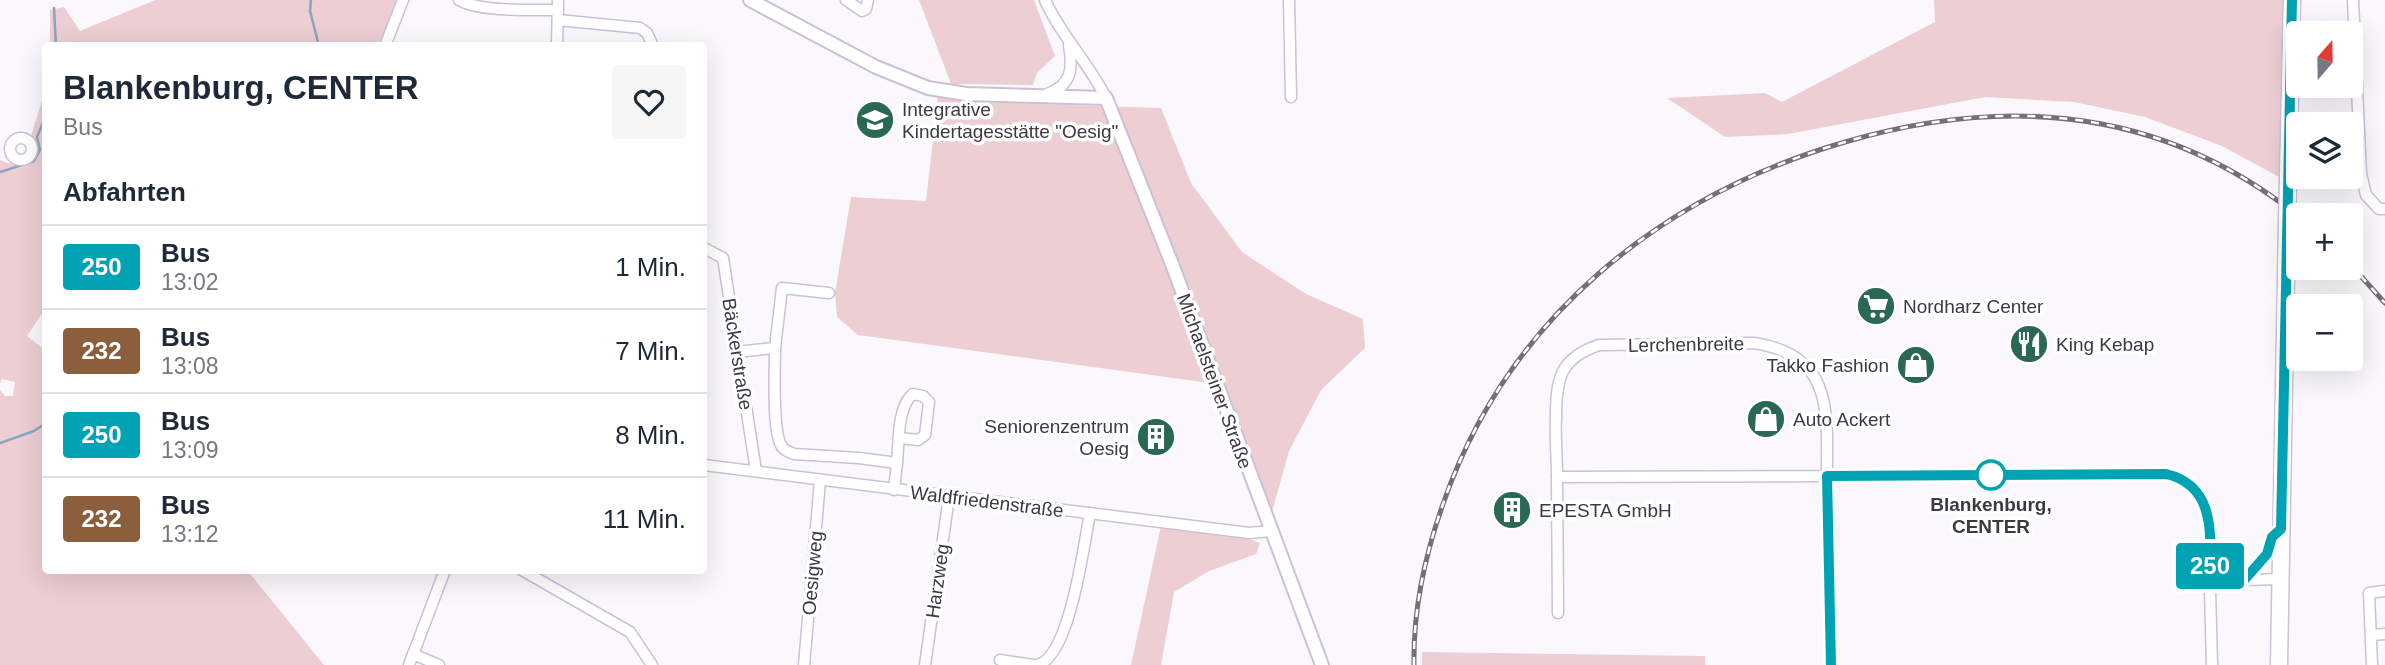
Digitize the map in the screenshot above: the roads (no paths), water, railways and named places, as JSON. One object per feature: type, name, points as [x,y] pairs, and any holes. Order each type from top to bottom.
[{"type":"main road","points":[[2279,665],[2292,0]]},
{"type":"street","points":[[386,42],[403,0]]},
{"type":"street","points":[[459,0],[467,5],[558,10],[640,28],[647,33],[651,42]]},
{"type":"street","points":[[750,0],[876,67],[914,84],[966,94],[1106,97]]},
{"type":"street","points":[[846,0],[862,11],[866,9],[868,0]]},
{"type":"street","points":[[1045,0],[1068,41],[1106,97]]},
{"type":"street","points":[[1289,0],[1291,97]]},
{"type":"street","points":[[2353,0],[2361,174],[2366,195],[2379,209],[2385,209]]},
{"type":"street","points":[[557,42],[558,10]]},
{"type":"street","points":[[1045,94],[1062,86],[1071,71],[1068,41]]},
{"type":"street","name":"Michaelsteiner Straße","points":[[1106,97],[1167,251],[1322,665]]},
{"type":"street","name":"Bäckerstraße","points":[[707,249],[723,258],[756,471]]},
{"type":"street","points":[[829,293],[782,288],[775,348],[777,427],[780,444],[786,451],[794,454],[897,463]]},
{"type":"street","name":"Lerchenbreite","points":[[1558,613],[1556,419],[1558,384],[1565,366],[1580,352],[1599,345],[1766,345],[1795,358],[1818,382],[1827,416],[1831,665]]},
{"type":"street","points":[[736,352],[775,348]]},
{"type":"street","points":[[894,490],[900,438],[906,400],[913,394],[923,396],[929,402],[925,435],[918,440],[900,438]]},
{"type":"street","name":"Waldfriedenstraße","points":[[707,465],[1250,533],[1271,531]]},
{"type":"street","points":[[1557,477],[2123,473],[2156,473],[2177,477],[2196,490],[2209,520],[2212,665]]},
{"type":"street","name":"Oesigweg","points":[[804,665],[820,481]]},
{"type":"street","name":"Harzweg","points":[[925,665],[949,497]]},
{"type":"street","points":[[1000,660],[1035,665],[1048,658],[1058,643],[1069,617],[1090,513]]},
{"type":"street","points":[[2245,579],[2267,554],[2272,537],[2281,529]]},
{"type":"street","points":[[409,665],[443,574]]},
{"type":"street","points":[[529,574],[630,632],[652,665]]},
{"type":"street","points":[[2210,581],[2281,579]]},
{"type":"street","points":[[2372,665],[2369,593],[2385,591]]},
{"type":"street","points":[[2372,635],[2385,634]]},
{"type":"street","points":[[413,654],[439,665]]},
{"type":"waterway","points":[[311,0],[310,11],[318,42]]},
{"type":"waterway","points":[[54,8],[56,42]]},
{"type":"waterway","points":[[0,172],[34,161],[40,150],[37,137],[42,125]]},
{"type":"waterway","points":[[0,443],[42,426]]},
{"type":"railway","points":[[1414,665],[1418,604],[1426,563],[1443,504],[1471,438],[1507,377],[1549,322],[1598,274],[1653,231],[1713,195],[1777,165],[1845,142],[1905,127],[1965,118],[2024,116],[2081,120],[2138,132],[2193,152],[2246,180],[2286,208]]},
{"type":"railway","points":[[2363,278],[2385,303]]},
{"type":"place","name":"Integrative Kindertagesstätte \"Oesig\"","points":[[875,120]]},
{"type":"place","name":"Nordharz Center","points":[[1876,306]]},
{"type":"place","name":"King Kebap","points":[[2029,344]]},
{"type":"place","name":"Takko Fashion","points":[[1916,365]]},
{"type":"place","name":"Auto Ackert","points":[[1766,419]]},
{"type":"place","name":"Seniorenzentrum Oesig","points":[[1156,437]]},
{"type":"place","name":"Blankenburg, CENTER","points":[[1991,475]]},
{"type":"place","name":"EPESTA GmbH","points":[[1512,510]]}]
